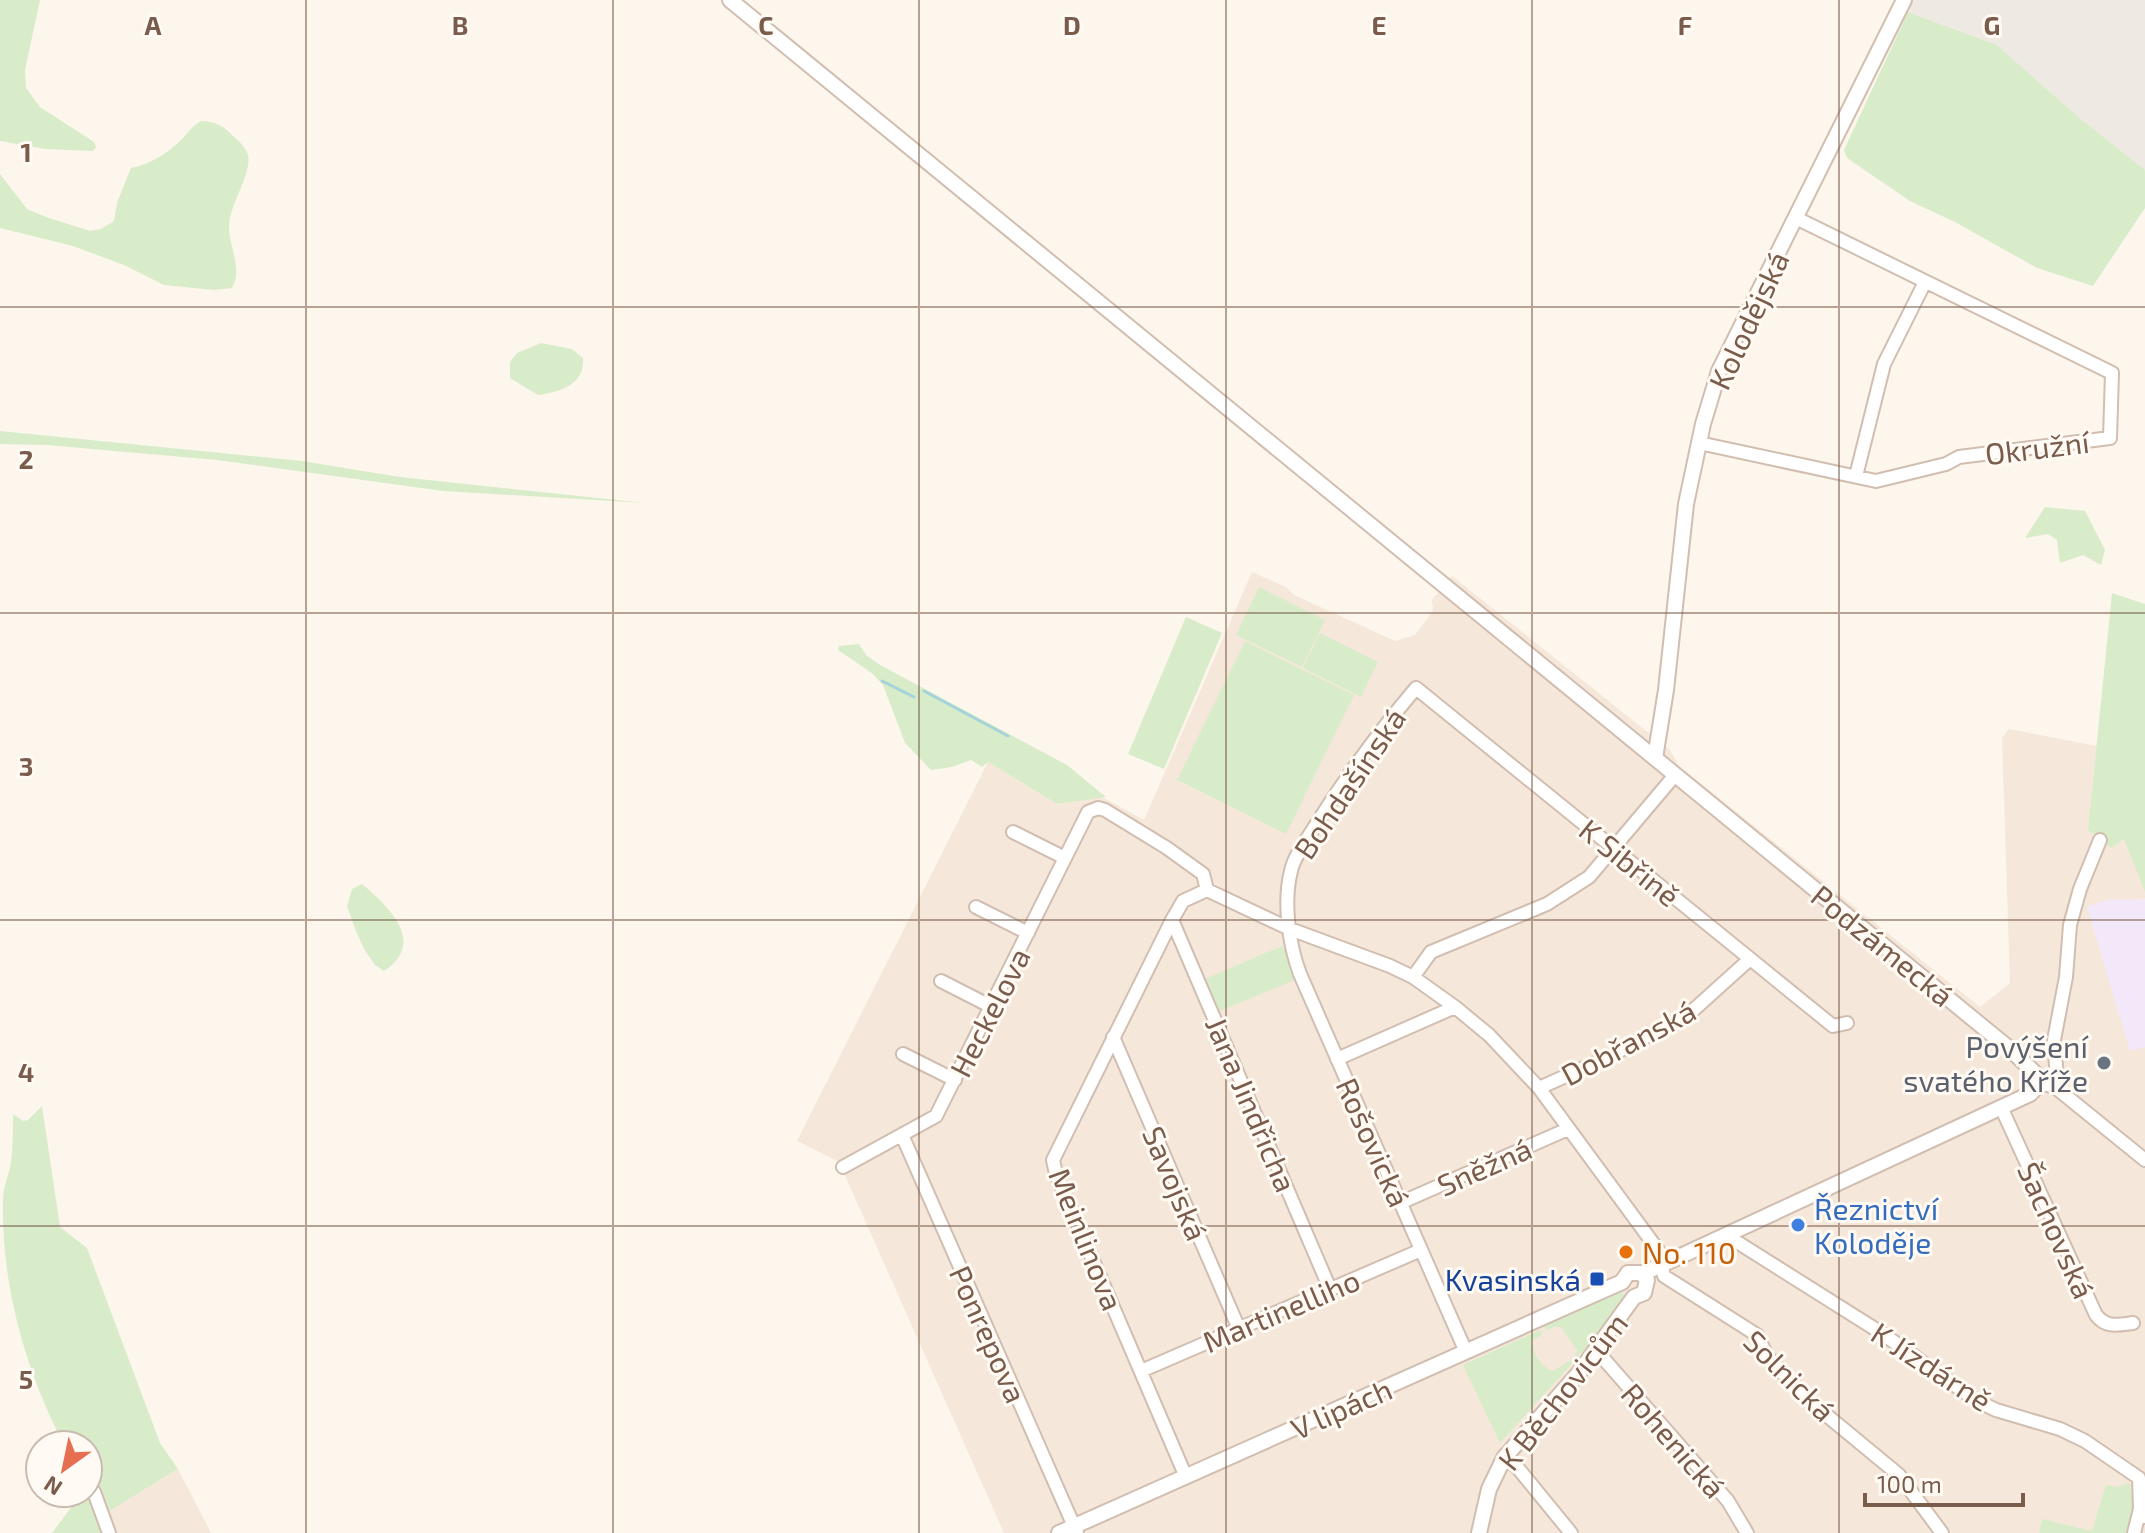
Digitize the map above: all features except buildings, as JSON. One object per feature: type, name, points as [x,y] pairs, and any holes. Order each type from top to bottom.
[{"type":"street","name":"Podzámecká","points":[[730,0],[2011,1050],[2035,1073],[2038,1083]]},
{"type":"street","name":"Kolodějská","points":[[1655,758],[1666,690],[1686,504],[1719,371],[1904,0]]},
{"type":"street","name":"Okružní","points":[[1699,443],[1876,481],[1946,464],[1959,457],[2110,438],[2112,373],[1796,218]]},
{"type":"street","points":[[1856,476],[1884,364],[1925,282]]},
{"type":"street","name":"K Sibřině","points":[[1416,688],[1833,1026],[1847,1023]]},
{"type":"street","name":"Bohdašínská","points":[[1290,929],[1288,899],[1291,869],[1339,787],[1373,738],[1416,688]]},
{"type":"street","points":[[1413,977],[1431,952],[1547,904],[1589,877],[1675,775]]},
{"type":"street","name":"Heckelova","points":[[843,1167],[936,1116],[1088,812],[1098,808],[1105,810],[1167,848],[1203,874],[1207,890]]},
{"type":"street","points":[[1013,832],[1065,858]]},
{"type":"street","points":[[2055,1087],[2054,1040],[2059,1022],[2070,925],[2080,889],[2100,840]]},
{"type":"street","points":[[1207,890],[1290,929],[1351,950],[1413,977],[1489,1035],[1539,1088],[1658,1250],[1659,1266]]},
{"type":"street","name":"Meinlinova","points":[[1186,1477],[1053,1165],[1055,1152],[1172,920],[1183,901],[1207,890]]},
{"type":"street","points":[[976,907],[1028,933]]},
{"type":"street","name":"Jana Jindřicha","points":[[1172,920],[1330,1289]]},
{"type":"street","name":"Rošovická","points":[[1290,929],[1298,969],[1466,1352]]},
{"type":"street","name":"Dobřanská","points":[[1539,1088],[1668,1026],[1713,994],[1750,959]]},
{"type":"street","points":[[941,981],[992,1007]]},
{"type":"street","points":[[1337,1059],[1455,1007]]},
{"type":"street","name":"Savojská","points":[[1113,1037],[1239,1329]]},
{"type":"street","points":[[903,1054],[955,1080]]},
{"type":"street","points":[[1644,1277],[1659,1266],[2030,1094],[2038,1083],[2055,1087],[2145,1160]]},
{"type":"street","name":"Šachovská","points":[[2001,1107],[2096,1315],[2102,1323],[2111,1326],[2133,1323]]},
{"type":"street","name":"Sněžná","points":[[1400,1203],[1568,1129]]},
{"type":"street","name":"Ponrepova","points":[[902,1135],[1075,1530]]},
{"type":"street","name":"K Jízdárně","points":[[1726,1235],[1883,1334],[1977,1401],[1996,1410],[2060,1429],[2142,1476]]},
{"type":"street","name":"Martinelliho","points":[[1141,1371],[1421,1250]]},
{"type":"street","name":"Solnická","points":[[1659,1266],[1664,1276],[1673,1283],[1757,1335],[1767,1356],[1807,1399],[1899,1475],[1942,1533]]},
{"type":"street","points":[[1637,1272],[1644,1277],[1644,1293],[1634,1297],[1625,1293],[1622,1282],[1628,1273],[1637,1272]]},
{"type":"street","name":"V lipách","points":[[1059,1533],[1075,1530],[1186,1477],[1622,1282]]},
{"type":"street","name":"K Běchovicům","points":[[1479,1533],[1489,1489],[1504,1458],[1596,1350],[1634,1297]]},
{"type":"street","name":"Rohenická","points":[[1596,1350],[1728,1501],[1747,1533]]},
{"type":"street","points":[[1504,1458],[1517,1467],[1571,1533]]},
{"type":"street","points":[[2134,1533],[2142,1513],[2142,1476]]},
{"type":"street","points":[[100,1509],[109,1533]]},
{"type":"shaded area","points":[[1912,0],[2145,0],[2145,170],[2076,115],[1997,45],[1908,12]]},
{"type":"shaded area","points":[[1252,572],[1286,587],[1294,595],[1395,641],[1415,635],[1433,611],[1432,600],[1452,576],[1670,750],[1679,766],[1980,1007],[2010,983],[2002,738],[2009,729],[2097,746],[2088,830],[2145,823],[2145,1533],[1004,1533],[839,1162],[797,1141],[988,762],[1057,804],[1102,797],[1144,820]]},
{"type":"shaded area","points":[[2145,899],[2145,1047],[2130,1051],[2087,907],[2106,900]]},
{"type":"shaded area","points":[[178,1469],[211,1533],[110,1533],[106,1513]]},
{"type":"green space","points":[[0,0],[40,0],[25,70],[26,88],[40,107],[94,142],[96,147],[93,151],[45,149],[0,141]]},
{"type":"green space","points":[[1908,12],[1997,45],[2076,115],[2145,170],[2145,208],[2093,286],[2037,268],[1955,222],[1910,201],[1847,158],[1844,150]]},
{"type":"green space","points":[[201,121],[226,129],[248,155],[247,171],[230,218],[236,273],[232,288],[214,290],[164,285],[124,265],[73,246],[0,228],[0,174],[27,209],[90,231],[101,229],[114,221],[117,203],[131,168],[165,153]]},
{"type":"green space","points":[[541,343],[572,349],[583,358],[583,367],[569,386],[538,395],[510,378],[510,362],[517,353]]},
{"type":"green space","points":[[0,431],[302,461],[400,477],[645,503],[443,491],[217,460],[47,445],[0,444]]},
{"type":"green space","points":[[2045,507],[2085,511],[2105,550],[2101,565],[2083,555],[2060,563],[2057,540],[2048,534],[2025,538]]},
{"type":"green space","points":[[1259,587],[1325,620],[1302,667],[1236,635]]},
{"type":"green space","points":[[2112,593],[2145,604],[2145,892],[2124,839],[2111,848],[2088,830]]},
{"type":"green space","points":[[1186,617],[1222,633],[1164,769],[1128,754]]},
{"type":"green space","points":[[1320,633],[1378,662],[1361,697],[1303,668]]},
{"type":"green space","points":[[1245,641],[1354,695],[1286,834],[1177,780]]},
{"type":"green space","points":[[859,644],[866,655],[880,665],[1067,765],[1106,797],[1057,804],[988,762],[982,767],[971,760],[931,770],[905,743],[883,685],[873,674],[838,650],[839,646]]},
{"type":"green space","points":[[362,884],[392,914],[403,937],[397,960],[384,971],[375,965],[364,949],[347,906],[352,889]]},
{"type":"green space","points":[[1282,946],[1299,978],[1218,1012],[1205,979]]},
{"type":"green space","points":[[42,1106],[60,1227],[87,1248],[160,1443],[178,1469],[106,1513],[110,1533],[52,1533],[70,1509],[104,1509],[104,1429],[56,1429],[38,1387],[18,1326],[6,1263],[3,1199],[11,1163],[13,1114],[23,1121]]},
{"type":"green space","points":[[1622,1292],[1626,1298],[1583,1356],[1579,1352],[1579,1356],[1500,1443],[1463,1365],[1540,1330],[1543,1334],[1532,1341],[1533,1350],[1542,1364],[1553,1371],[1574,1358],[1577,1350],[1561,1327],[1547,1331],[1543,1326]]},
{"type":"green space","points":[[2129,1483],[2134,1503],[2129,1533],[2039,1533],[2042,1519],[2092,1531],[2106,1485],[2117,1487]]},
{"type":"waterway","points":[[882,681],[914,697]]},
{"type":"waterway","points":[[924,691],[1008,736]]},
{"type":"place","name":"Povýšení svatého Kříže","points":[[2104,1063]]},
{"type":"place","name":"Řeznictví Koloděje","points":[[1798,1225]]},
{"type":"place","name":"No. 110","points":[[1626,1252]]},
{"type":"place","name":"Kvasinská","points":[[1597,1279]]}]
